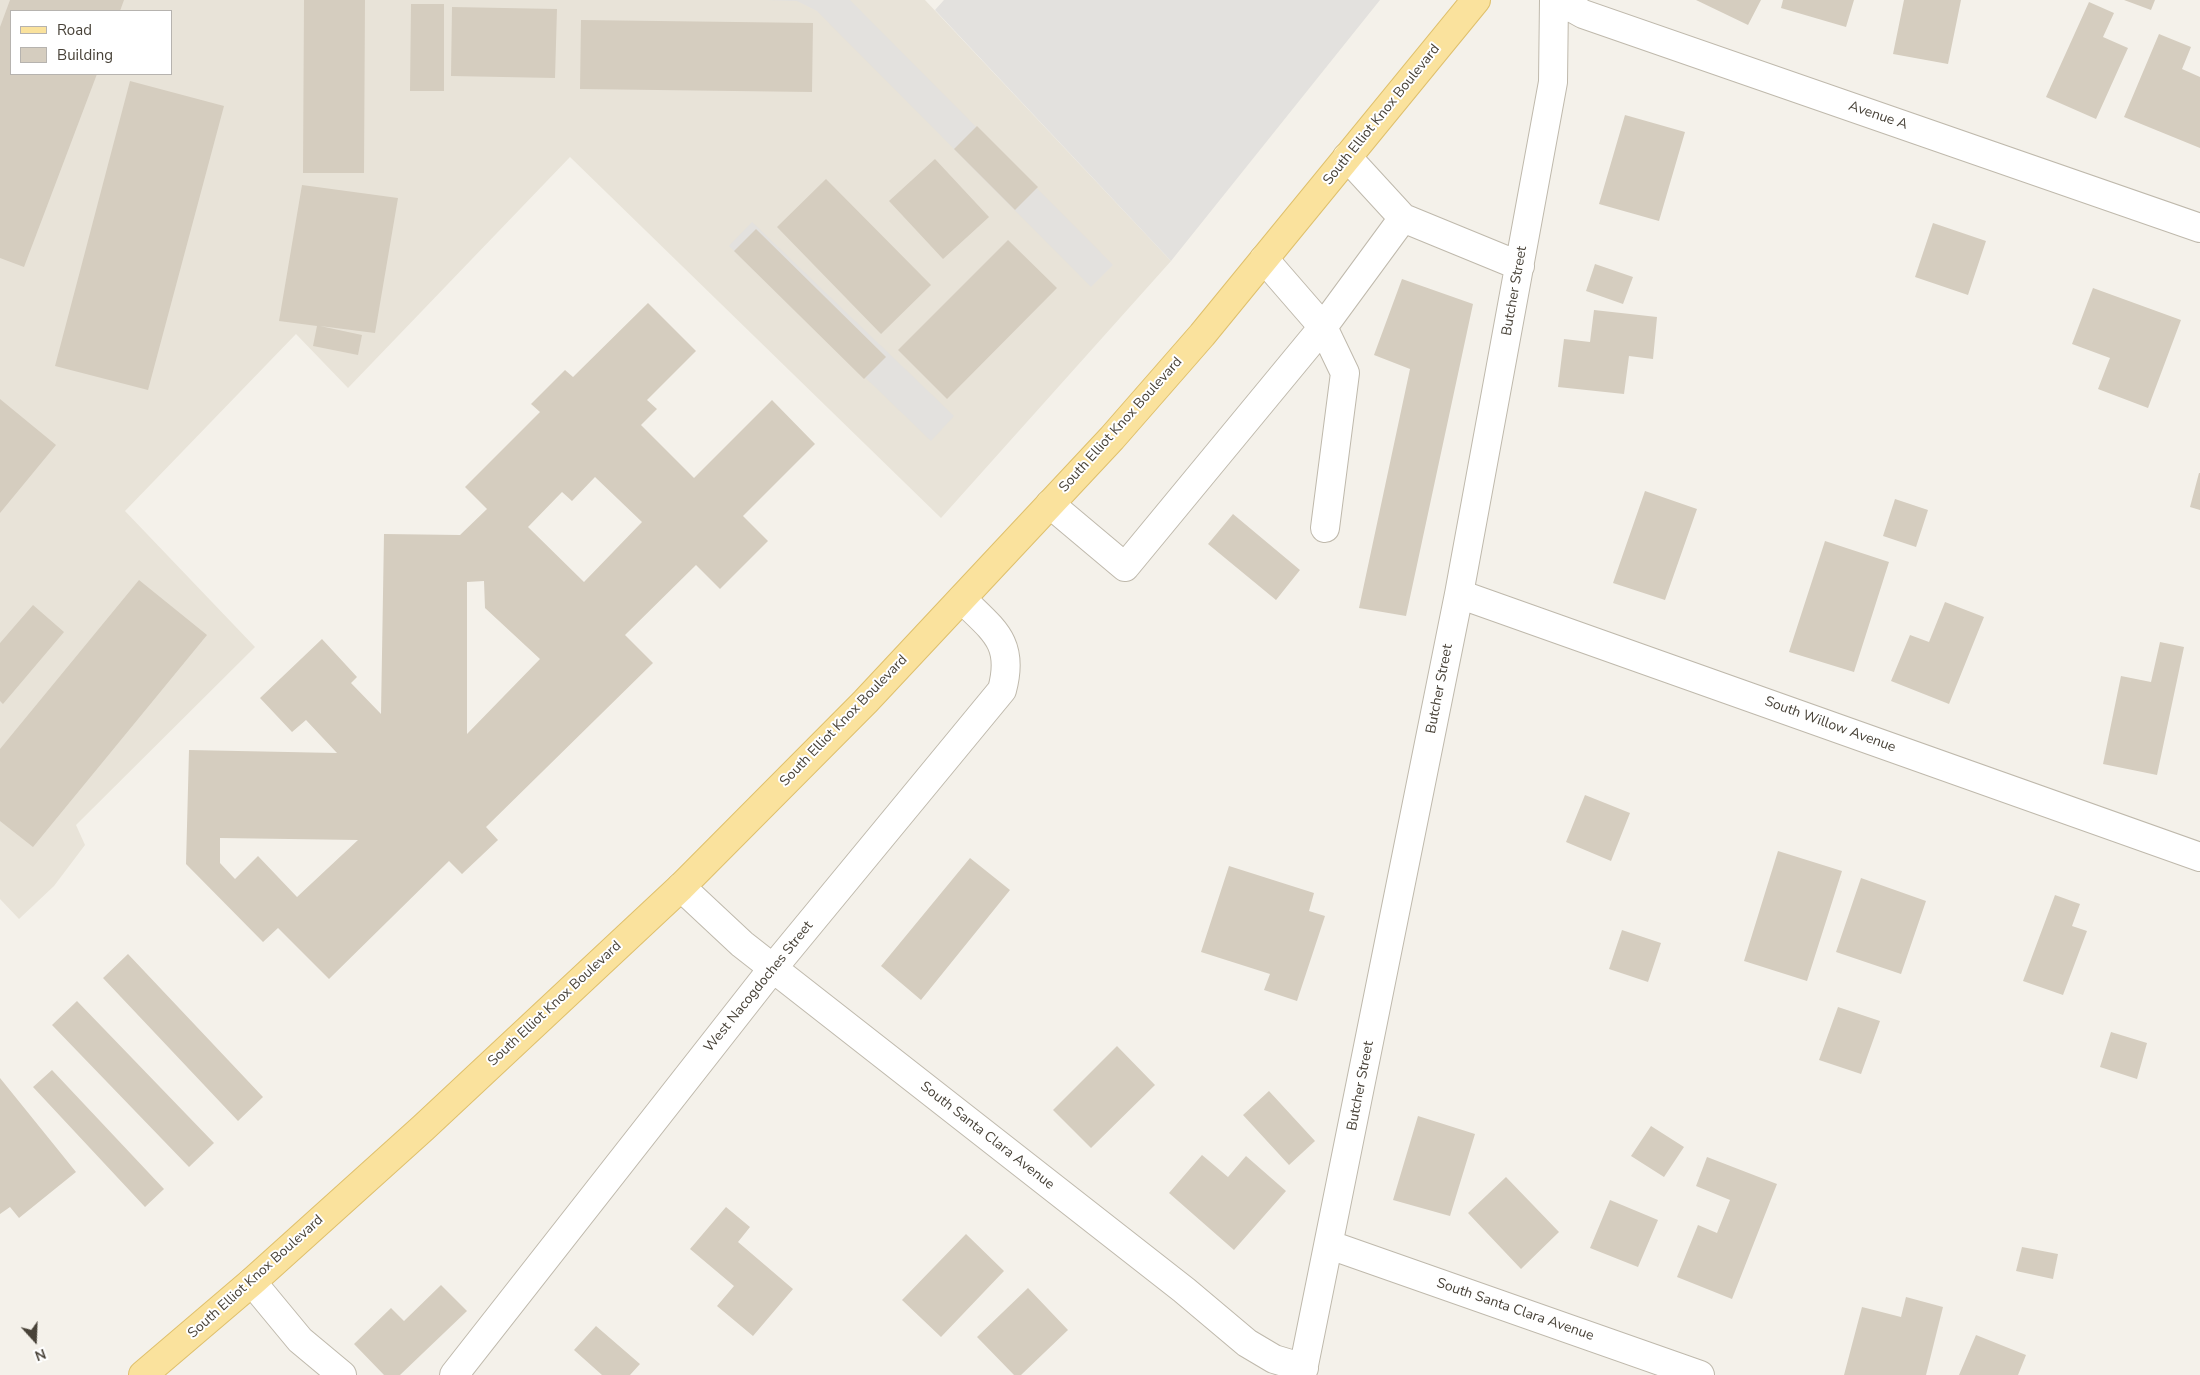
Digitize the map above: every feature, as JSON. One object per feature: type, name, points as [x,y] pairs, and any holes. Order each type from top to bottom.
[{"type":"main road","name":"South Elliot Knox Boulevard","points":[[143,1375],[252,1282],[422,1128],[681,887],[865,702],[1112,438],[1202,334],[1476,0]]},
{"type":"street","name":"Avenue A","points":[[1556,0],[1583,14],[2200,228]]},
{"type":"street","name":"Butcher Street","points":[[1303,1372],[1330,1245],[1459,594],[1520,266],[1553,82],[1556,0]]},
{"type":"street","points":[[1347,158],[1403,218],[1520,266]]},
{"type":"street","points":[[1050,504],[1125,567],[1323,327],[1403,218]]},
{"type":"street","points":[[1264,259],[1323,327],[1345,373],[1325,528]]},
{"type":"street","name":"South Willow Avenue","points":[[1459,594],[2200,856]]},
{"type":"street","name":"West Nacogdoches Street","points":[[454,1375],[773,968],[1002,690],[1006,675],[1006,652],[998,634],[962,598]]},
{"type":"street","name":"South Santa Clara Avenue","points":[[681,887],[742,944],[1184,1290],[1247,1343],[1274,1359],[1303,1372]]},
{"type":"street","name":"South Santa Clara Avenue","points":[[1330,1245],[1700,1375]]},
{"type":"street","points":[[252,1282],[300,1340],[342,1375]]},
{"type":"shaded area","points":[[0,0],[925,0],[1171,261],[941,518],[570,157],[348,388],[296,334],[125,511],[255,647],[76,825],[85,845],[54,886],[19,919],[0,899]]},
{"type":"shaded area","points":[[766,0],[850,0],[1113,265],[1091,287],[817,11],[797,1]]},
{"type":"shaded area","points":[[944,0],[1380,0],[1171,261],[935,10]]},
{"type":"shaded area","points":[[752,222],[954,416],[931,441],[729,246]]},
{"type":"building","points":[[10,0],[124,0],[120,10],[10,10],[10,75],[97,75],[24,267],[0,258],[0,27]]},
{"type":"building","points":[[304,0],[365,0],[364,173],[303,173]]},
{"type":"building","points":[[1696,0],[1761,0],[1748,25]]},
{"type":"building","points":[[1783,0],[1854,0],[1846,27],[1781,8]]},
{"type":"building","points":[[1904,0],[1961,0],[1948,64],[1893,54]]},
{"type":"building","points":[[2124,0],[2155,0],[2151,10]]},
{"type":"building","points":[[2089,2],[2114,13],[2103,37],[2128,48],[2096,119],[2046,97]]},
{"type":"building","points":[[411,4],[444,4],[444,91],[410,91]]},
{"type":"building","points":[[452,7],[557,9],[555,78],[451,76]]},
{"type":"building","points":[[581,20],[813,23],[812,92],[580,89]]},
{"type":"building","points":[[2159,34],[2191,47],[2182,69],[2200,77],[2200,148],[2124,117]]},
{"type":"building","points":[[130,81],[224,106],[148,390],[55,366]]},
{"type":"building","points":[[1625,115],[1685,132],[1659,221],[1599,204]]},
{"type":"building","points":[[977,126],[1038,187],[1015,210],[954,149]]},
{"type":"building","points":[[935,159],[989,217],[943,259],[889,201]]},
{"type":"building","points":[[826,179],[931,285],[881,334],[777,227]]},
{"type":"building","points":[[302,185],[398,198],[375,333],[320,326],[362,335],[358,355],[313,346],[317,326],[279,321]]},
{"type":"building","points":[[1933,223],[1986,241],[1968,295],[1915,277]]},
{"type":"building","points":[[756,229],[886,357],[864,379],[734,251]]},
{"type":"building","points":[[1008,240],[1057,288],[947,399],[898,350]]},
{"type":"building","points":[[1595,264],[1633,277],[1623,304],[1586,291]]},
{"type":"building","points":[[1402,279],[1473,304],[1406,616],[1359,608],[1410,369],[1374,355]]},
{"type":"building","points":[[2093,288],[2181,320],[2148,408],[2098,389],[2110,358],[2072,344]]},
{"type":"building","points":[[648,303],[696,351],[647,400],[657,409],[641,425],[694,478],[772,400],[815,444],[743,516],[768,541],[720,589],[696,565],[625,635],[653,663],[486,827],[498,840],[462,874],[449,861],[329,979],[278,928],[263,942],[186,864],[189,750],[337,753],[306,720],[292,732],[260,698],[322,639],[357,677],[351,683],[381,714],[384,534],[460,535],[487,509],[465,487],[540,412],[531,404],[565,370],[573,377]],"holes":[[[595,477],[642,522],[584,582],[528,527],[562,492],[572,501]],[[484,581],[485,608],[540,659],[467,734],[467,582]],[[220,838],[358,840],[297,897],[258,856],[235,879],[220,863]]]},
{"type":"building","points":[[1594,310],[1657,317],[1653,359],[1629,356],[1624,394],[1558,387],[1564,339],[1590,342]]},
{"type":"building","points":[[0,399],[56,445],[0,513]]},
{"type":"building","points":[[2200,473],[2200,510],[2190,507]]},
{"type":"building","points":[[1645,491],[1697,509],[1665,600],[1613,583]]},
{"type":"building","points":[[1895,499],[1928,510],[1916,547],[1883,536]]},
{"type":"building","points":[[1233,514],[1300,570],[1276,600],[1208,544]]},
{"type":"building","points":[[1825,541],[1889,562],[1854,672],[1789,652]]},
{"type":"building","points":[[139,580],[207,635],[33,847],[0,821],[0,749]]},
{"type":"building","points":[[1945,602],[1984,617],[1949,704],[1891,681],[1910,635],[1929,642]]},
{"type":"building","points":[[33,605],[64,632],[3,704],[0,701],[0,643]]},
{"type":"building","points":[[2160,642],[2184,647],[2157,775],[2103,764],[2121,676],[2151,682]]},
{"type":"building","points":[[1585,795],[1630,813],[1611,861],[1566,842]]},
{"type":"building","points":[[1778,851],[1842,871],[1807,981],[1744,961]]},
{"type":"building","points":[[970,858],[1010,890],[921,1000],[881,966]]},
{"type":"building","points":[[1229,866],[1314,893],[1309,911],[1325,916],[1297,1001],[1264,990],[1270,974],[1201,952]]},
{"type":"building","points":[[1861,878],[1926,901],[1901,974],[1836,952]]},
{"type":"building","points":[[2055,895],[2080,904],[2072,926],[2087,931],[2063,995],[2023,981]]},
{"type":"building","points":[[1622,930],[1661,943],[1648,982],[1609,969]]},
{"type":"building","points":[[128,954],[263,1097],[238,1121],[103,978]]},
{"type":"building","points":[[77,1001],[214,1143],[189,1167],[52,1025]]},
{"type":"building","points":[[1838,1007],[1880,1021],[1861,1074],[1819,1060]]},
{"type":"building","points":[[2111,1032],[2147,1043],[2137,1079],[2100,1067]]},
{"type":"building","points":[[1117,1046],[1155,1085],[1091,1148],[1053,1110]]},
{"type":"building","points":[[52,1070],[164,1189],[145,1207],[33,1087]]},
{"type":"building","points":[[0,1078],[76,1172],[19,1218],[10,1207],[0,1214]]},
{"type":"building","points":[[1269,1091],[1315,1141],[1289,1165],[1243,1115]]},
{"type":"building","points":[[1418,1116],[1475,1134],[1450,1216],[1393,1200]]},
{"type":"building","points":[[1651,1126],[1684,1147],[1664,1177],[1631,1156]]},
{"type":"building","points":[[1202,1155],[1228,1177],[1246,1156],[1286,1191],[1234,1250],[1169,1193]]},
{"type":"building","points":[[1707,1157],[1777,1184],[1732,1299],[1677,1277],[1698,1225],[1717,1233],[1730,1200],[1696,1186]]},
{"type":"building","points":[[1506,1177],[1559,1232],[1521,1269],[1468,1213]]},
{"type":"building","points":[[1610,1200],[1658,1220],[1638,1267],[1590,1248]]},
{"type":"building","points":[[726,1207],[750,1227],[738,1242],[793,1289],[753,1336],[717,1306],[734,1286],[690,1249]]},
{"type":"building","points":[[966,1234],[1004,1271],[941,1337],[902,1300]]},
{"type":"building","points":[[2022,1247],[2058,1254],[2053,1279],[2016,1271]]},
{"type":"building","points":[[441,1285],[467,1311],[400,1375],[384,1375],[354,1344],[391,1308],[404,1321]]},
{"type":"building","points":[[1028,1288],[1068,1330],[1021,1375],[1014,1375],[977,1337]]},
{"type":"building","points":[[1906,1297],[1943,1307],[1926,1375],[1844,1375],[1862,1307],[1901,1317]]},
{"type":"building","points":[[596,1326],[640,1364],[630,1375],[602,1375],[574,1350]]},
{"type":"building","points":[[1976,1335],[2026,1355],[2018,1375],[1959,1375]]}]
